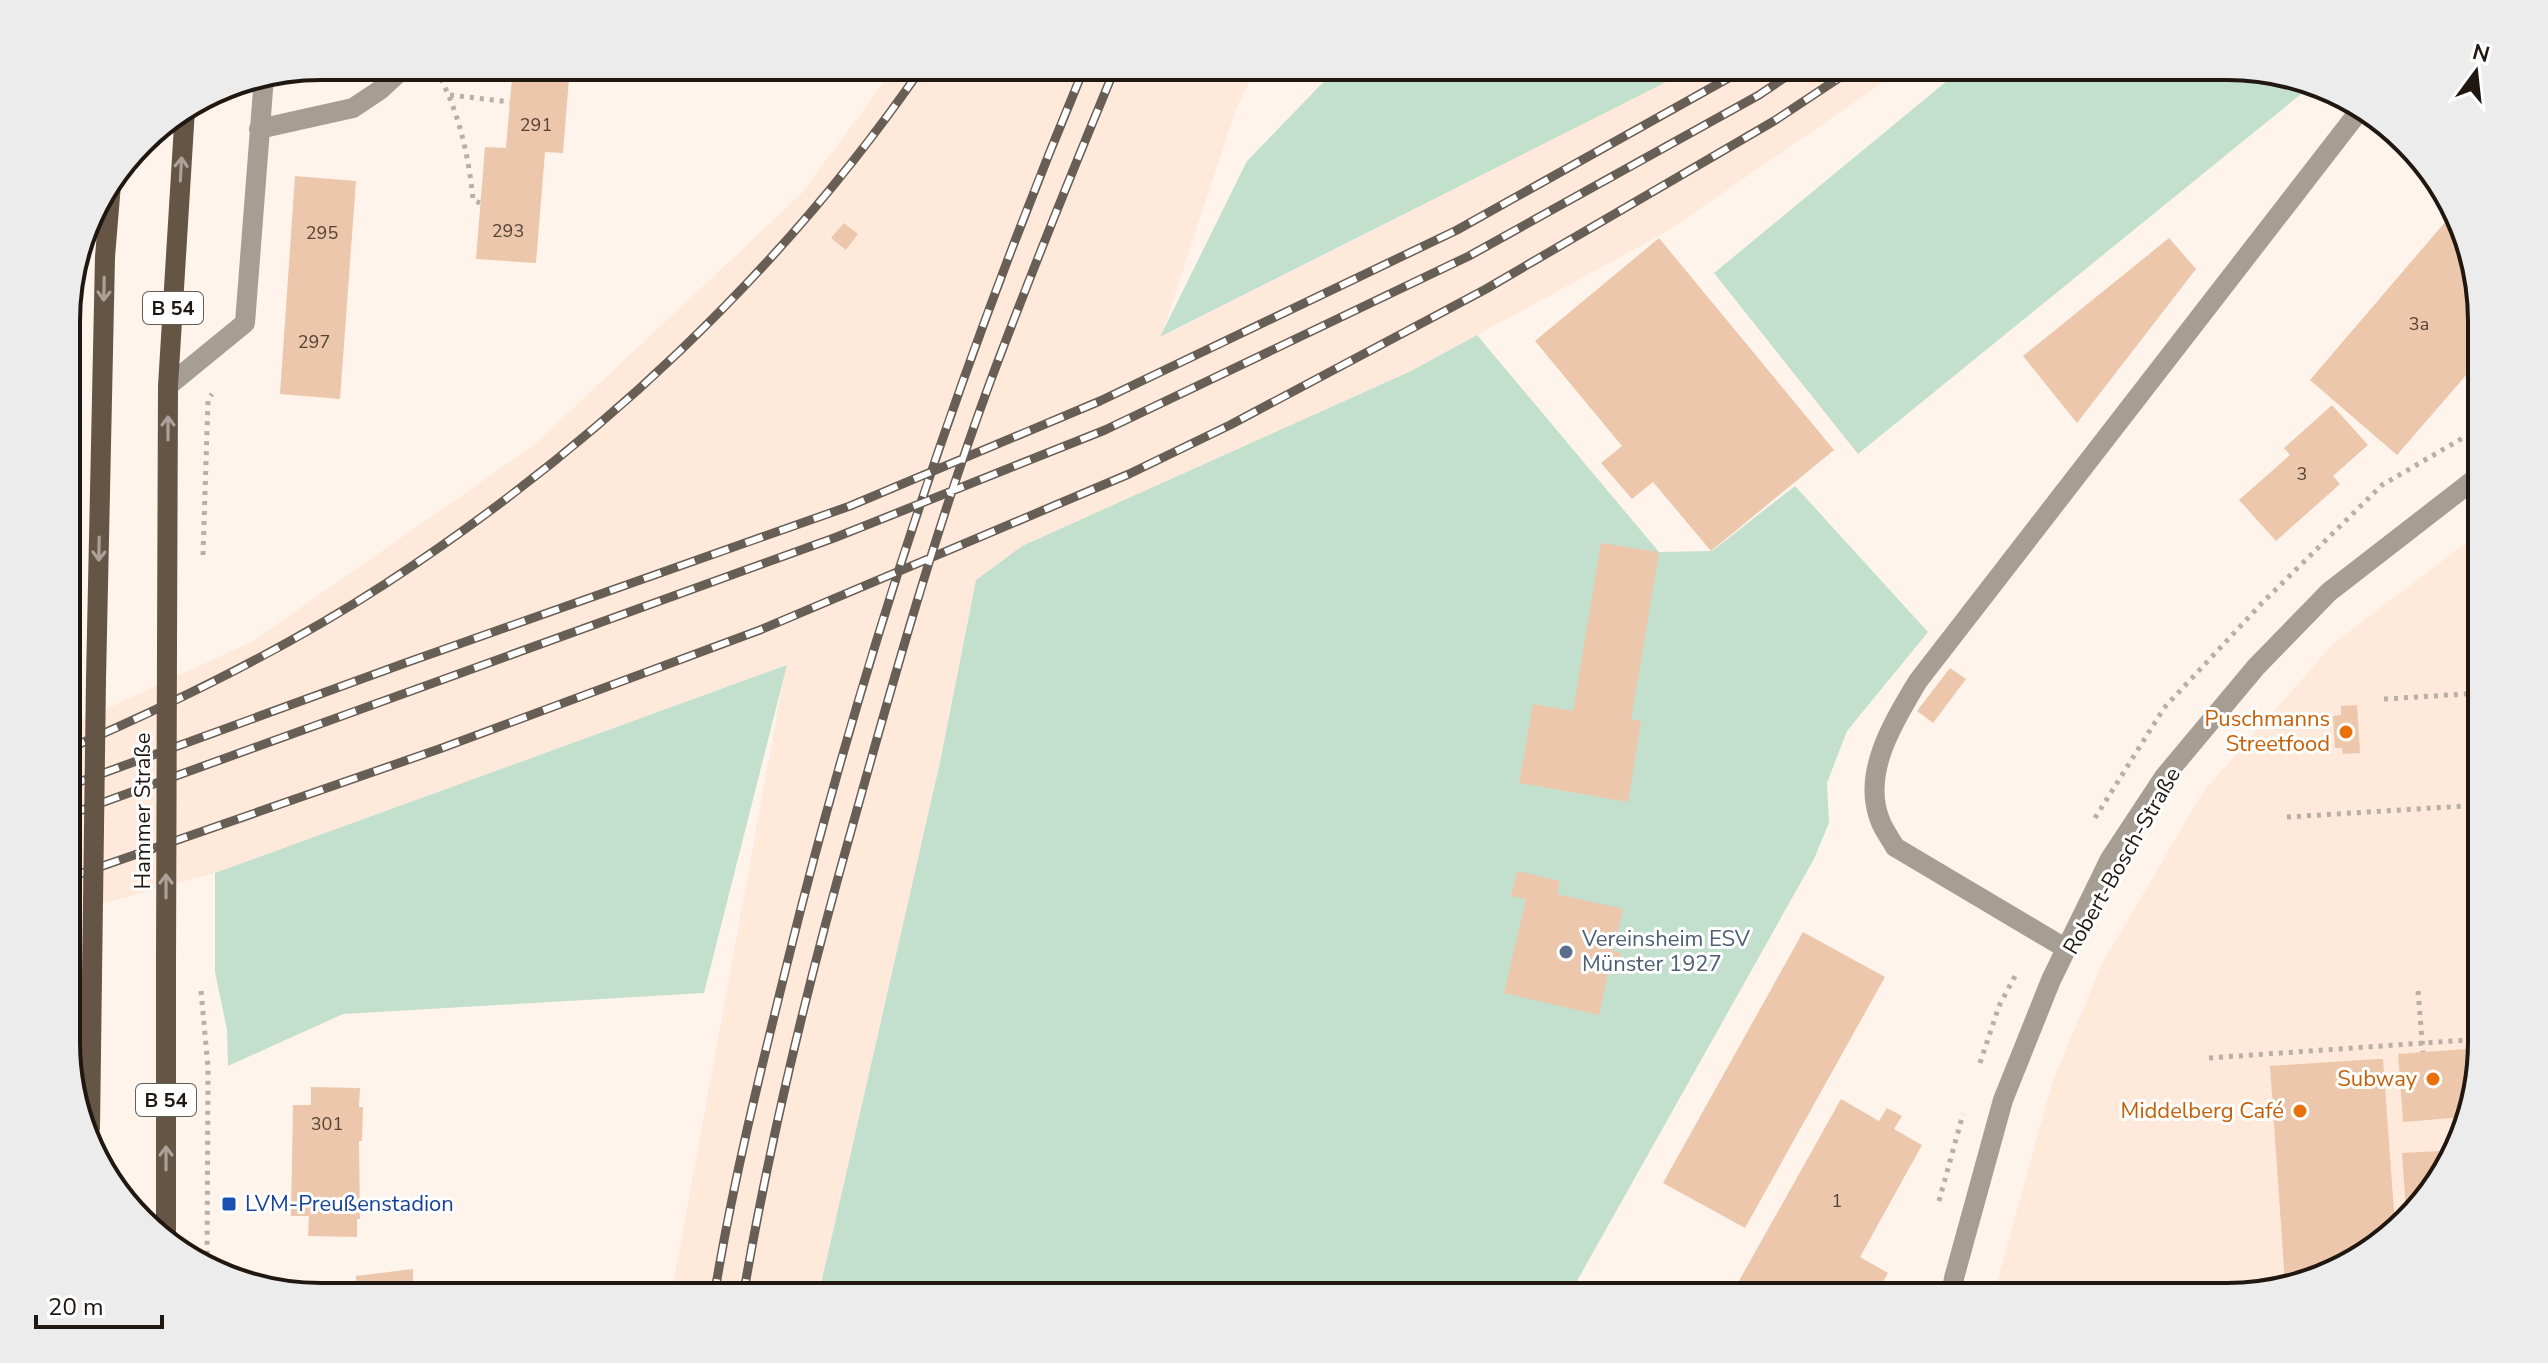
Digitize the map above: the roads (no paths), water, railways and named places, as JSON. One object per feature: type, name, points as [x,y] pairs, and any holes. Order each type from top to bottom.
[{"type":"main road","name":"Hammer Straße","points":[[166,1226],[168,386],[184,123]]},
{"type":"main road","points":[[90,1111],[96,679],[105,257],[109,206]]},
{"type":"street","points":[[259,129],[353,108],[390,81]]},
{"type":"street","points":[[168,386],[245,323],[263,88]]},
{"type":"street","name":"Robert-Bosch-Straße","points":[[2065,948],[1895,847],[1879,819],[1874,791],[1880,757],[1895,720],[1918,681],[2355,117]]},
{"type":"street","name":"Robert-Bosch-Straße","points":[[1954,1282],[2003,1100],[2065,948],[2110,859],[2164,777],[2256,667],[2329,592],[2468,484]]},
{"type":"railway","points":[[80,781],[850,506],[1100,401],[1457,230],[1725,80]]},
{"type":"railway","points":[[80,811],[834,538],[1105,430],[1469,256],[1781,80]]},
{"type":"railway","points":[[80,874],[442,748],[760,630],[1129,474],[1230,425],[1486,289],[1774,121],[1836,80]]},
{"type":"railway","points":[[80,743],[190,693],[309,631],[463,531],[538,474],[680,351],[746,285],[809,215],[912,81]]},
{"type":"railway","points":[[716,1283],[756,1091],[847,738],[956,399],[1079,81]]},
{"type":"railway","points":[[746,1283],[765,1178],[806,1000],[916,603],[989,385],[1110,81]]},
{"type":"place","name":"Puschmanns Streetfood","points":[[2346,732]]},
{"type":"place","name":"Vereinsheim ESV Münster 1927","points":[[1566,952]]},
{"type":"place","name":"Subway","points":[[2433,1079]]},
{"type":"place","name":"Middelberg Café","points":[[2300,1111]]},
{"type":"place","name":"LVM-Preußenstadion","points":[[229,1204]]}]
